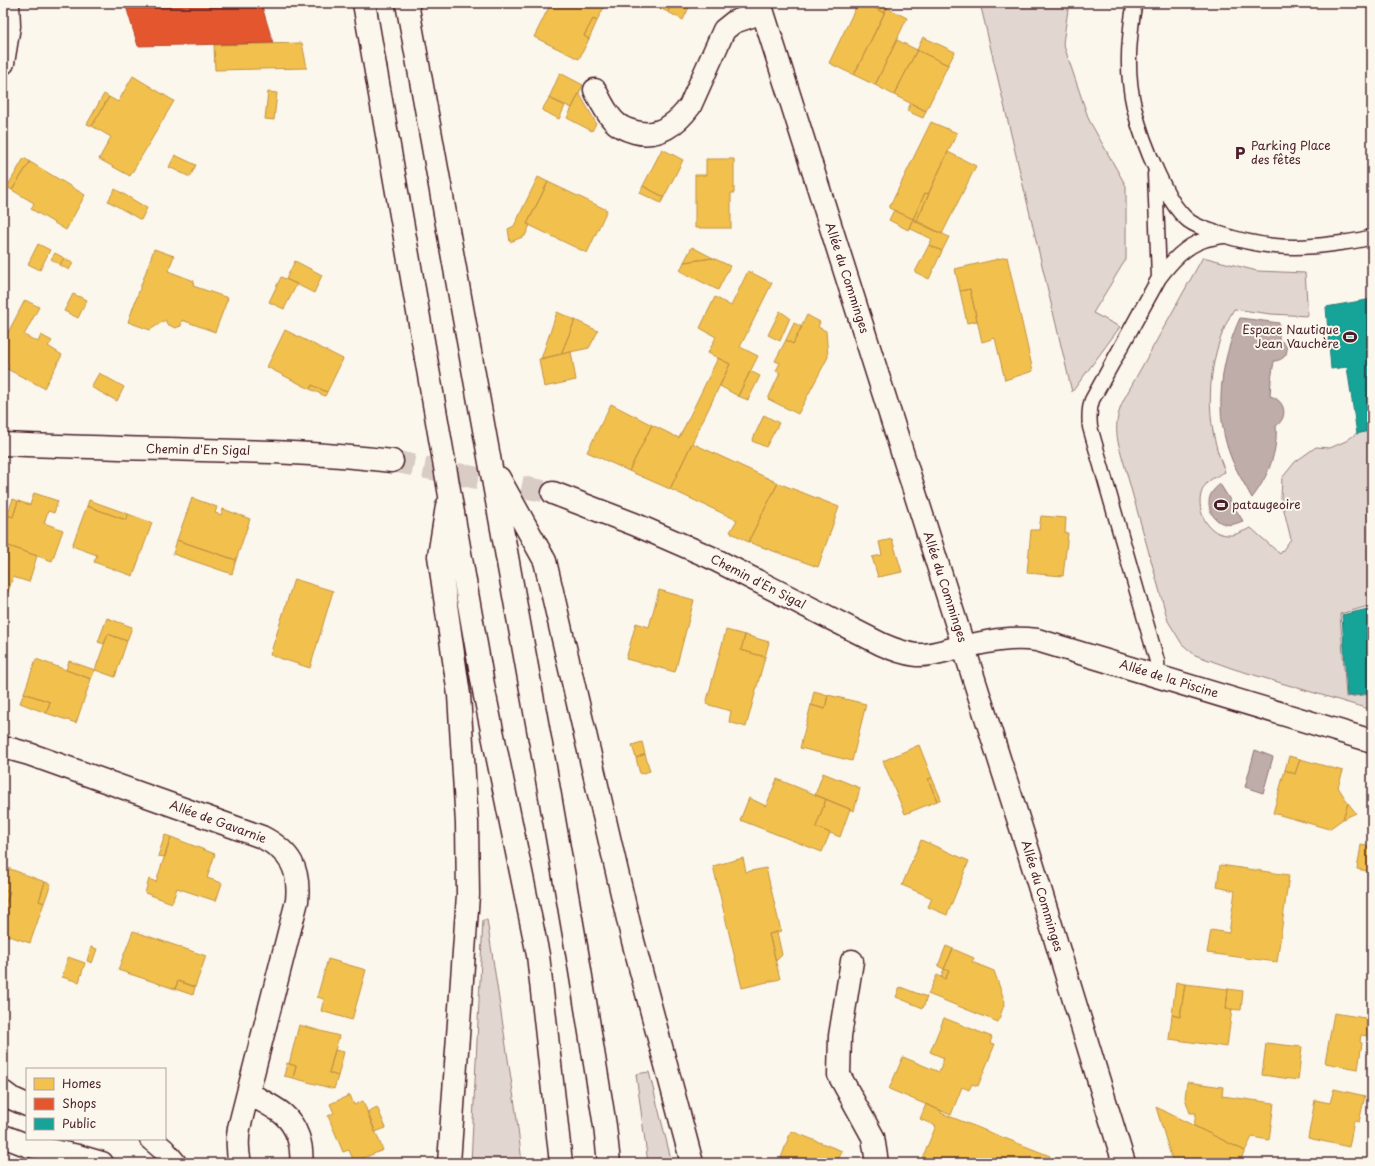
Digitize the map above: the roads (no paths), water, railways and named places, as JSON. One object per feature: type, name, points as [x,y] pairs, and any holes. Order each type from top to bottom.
[{"type":"main road","points":[[3,63],[9,26],[8,3]]},
{"type":"main road","points":[[364,3],[450,487],[485,696],[538,955],[561,1163]]},
{"type":"main road","points":[[407,3],[491,463],[578,958],[605,1126],[609,1163]]},
{"type":"main road","name":"Allée du Comminges","points":[[595,90],[603,105],[614,120],[627,130],[642,134],[656,133],[668,127],[682,116],[690,106],[724,30],[734,22],[761,7],[974,645],[1028,850],[1124,1163]]},
{"type":"main road","name":"Chemin d'En Sigal","points":[[3,444],[98,448],[270,451],[348,456],[392,461]]},
{"type":"main road","points":[[491,463],[545,561],[633,941],[692,1163]]},
{"type":"main road","points":[[449,1163],[468,895],[467,823],[459,695],[439,556],[450,487]]},
{"type":"main road","name":"Chemin d'En Sigal","points":[[553,493],[634,524],[710,558],[881,644],[901,652],[917,655],[938,653],[974,645]]},
{"type":"main road","name":"Allée de la Piscine","points":[[974,645],[1011,638],[1037,640],[1372,741]]},
{"type":"main road","name":"Allée de Gavarnie","points":[[3,749],[11,749],[30,754],[262,836],[275,843],[283,850],[289,859],[296,876],[298,889],[297,901],[239,1128],[237,1152],[240,1163]]},
{"type":"main road","points":[[852,961],[840,1036],[839,1075],[873,1137],[877,1163]]},
{"type":"main road","points":[[3,1092],[11,1098],[26,1105]]},
{"type":"main road","points":[[248,1093],[284,1115],[292,1125],[298,1137],[301,1150],[301,1163]]},
{"type":"main road","points":[[3,1136],[29,1146],[78,1156],[102,1163]]},
{"type":"main road","points":[[151,1140],[164,1150],[175,1163]]},
{"type":"lane","points":[[1136,3],[1132,19],[1128,53],[1130,92],[1134,114],[1141,135],[1155,167],[1166,191],[1178,211],[1190,222],[1224,236],[1243,241],[1288,248],[1345,242],[1372,237]]},
{"type":"lane","points":[[1155,167],[1159,278]]},
{"type":"lane","points":[[1158,676],[1157,661],[1090,426],[1089,410],[1092,400],[1159,278],[1175,258],[1189,248],[1204,240],[1224,236]]},
{"type":"tunnel","points":[[392,461],[553,493]]},
{"type":"place","name":"Parking Place des fêtes","points":[[1240,153]]},
{"type":"place","name":"Espace Nautique Jean Vauchère","points":[[1350,337]]},
{"type":"place","name":"pataugeoire","points":[[1221,505]]}]
